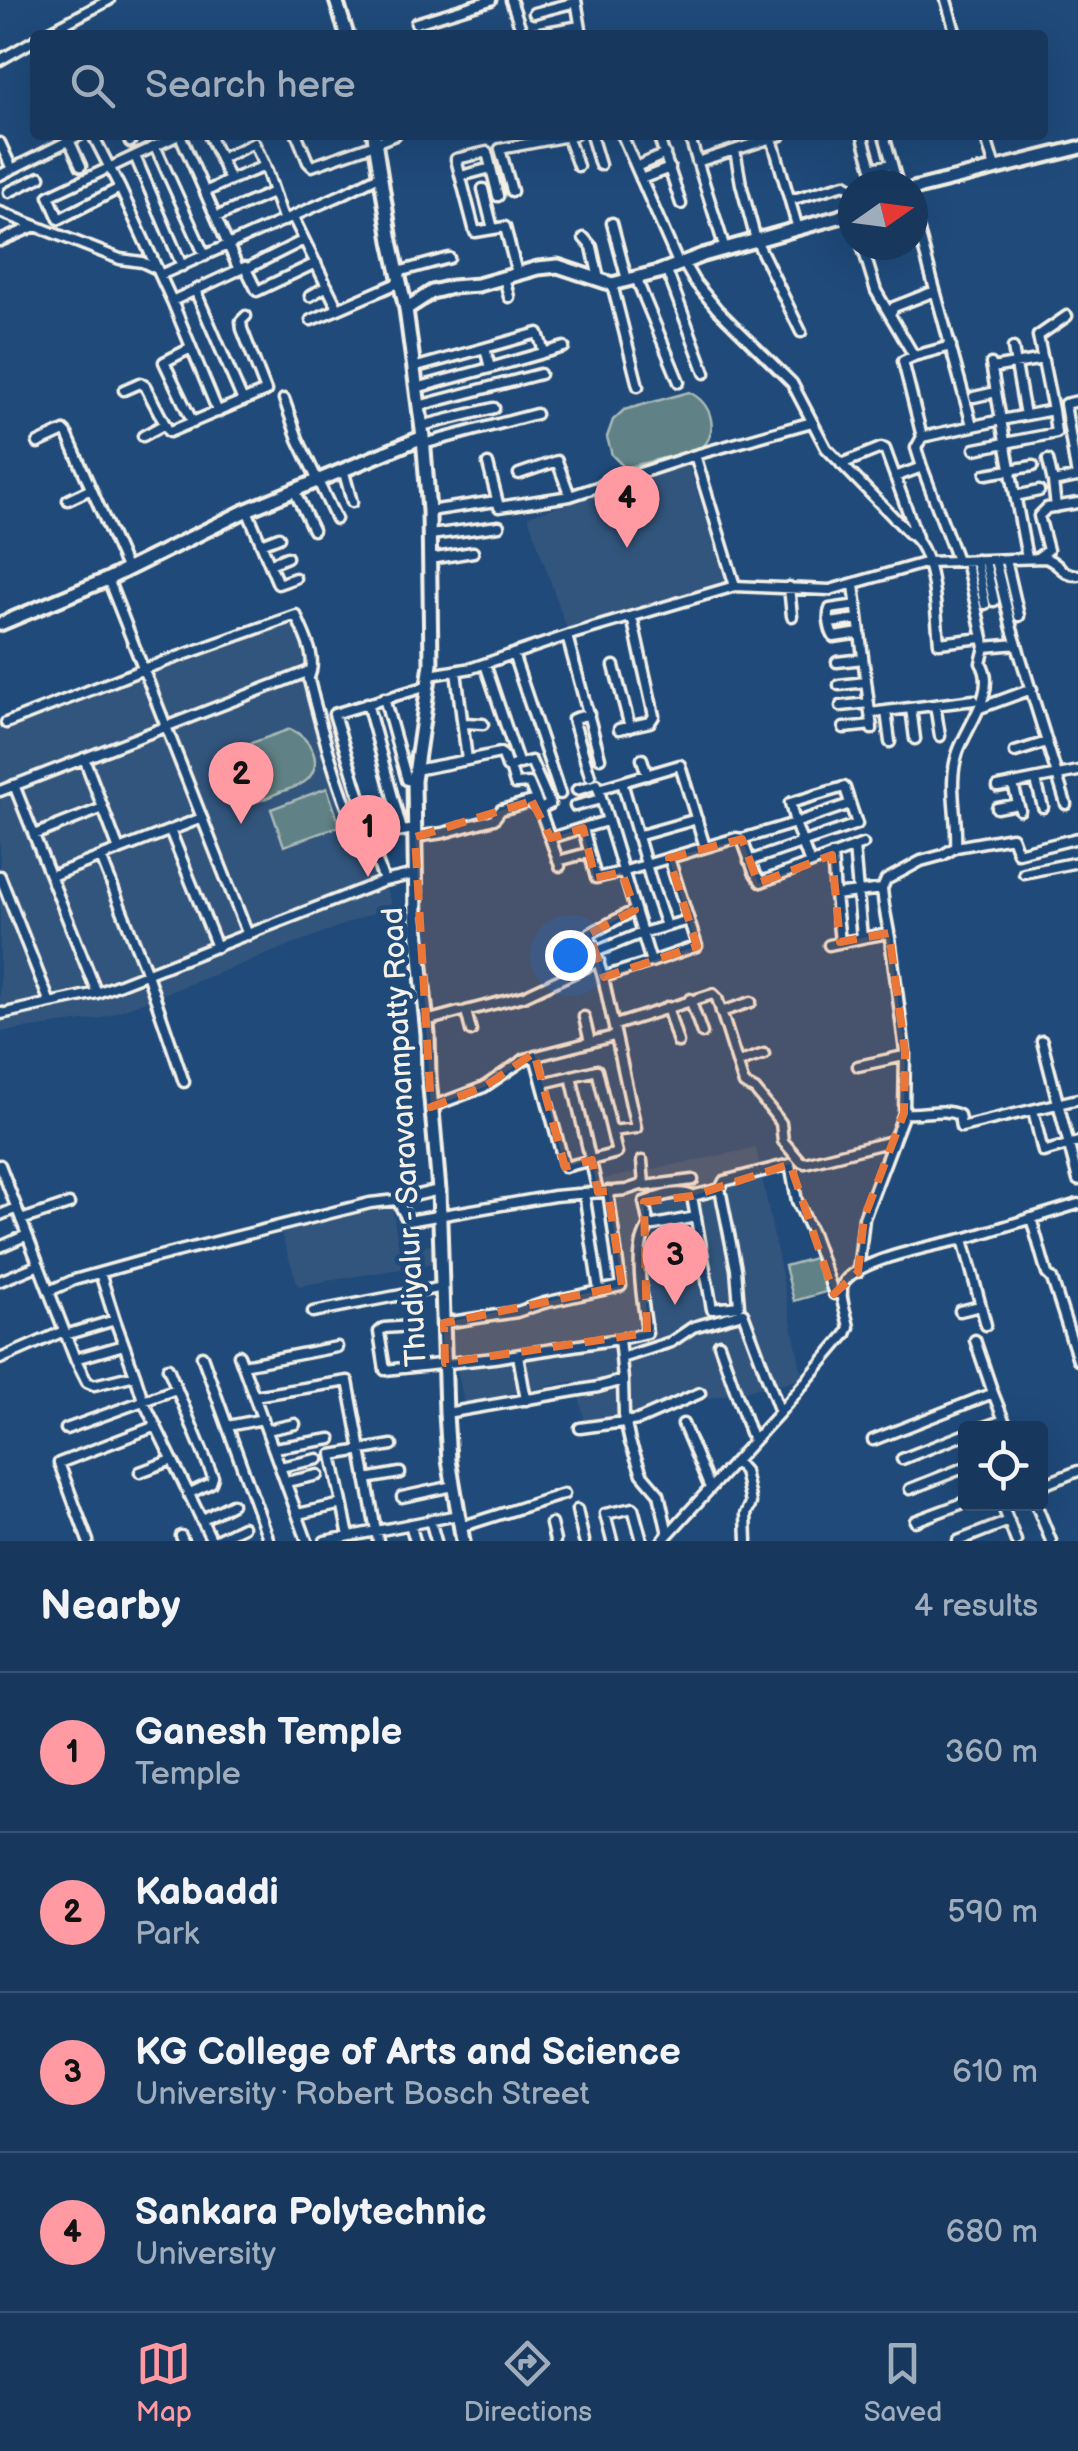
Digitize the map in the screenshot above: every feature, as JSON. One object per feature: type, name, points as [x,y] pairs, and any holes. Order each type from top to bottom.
[{"type":"main road","points":[[336,0],[345,30]]},
{"type":"main road","name":"Thudiyalur - Saravanampatty Road","points":[[375,140],[406,309],[429,510],[429,680],[414,776],[411,832],[439,1190],[446,1413],[463,1541]]},
{"type":"main road","points":[[928,185],[1078,148]]},
{"type":"main road","points":[[406,309],[432,292],[558,266],[612,284],[838,218]]},
{"type":"main road","points":[[0,624],[108,579],[247,510],[422,436]]},
{"type":"street","points":[[51,30],[109,0]]},
{"type":"street","points":[[416,23],[463,4],[491,0]]},
{"type":"street","points":[[511,0],[525,30]]},
{"type":"street","points":[[946,0],[955,30]]},
{"type":"street","points":[[534,13],[576,1],[581,30]]},
{"type":"street","points":[[65,22],[67,30]]},
{"type":"street","points":[[0,60],[30,43]]},
{"type":"street","points":[[0,175],[70,140],[80,166]]},
{"type":"street","points":[[98,140],[218,412]]},
{"type":"street","points":[[58,218],[50,196],[169,140]]},
{"type":"street","points":[[182,140],[229,245],[257,292],[316,263]]},
{"type":"street","points":[[211,140],[230,180]]},
{"type":"street","points":[[299,140],[312,166],[375,140]]},
{"type":"street","points":[[512,191],[500,149],[549,140]]},
{"type":"street","points":[[572,140],[578,166]]},
{"type":"street","points":[[592,140],[600,166]]},
{"type":"street","points":[[624,140],[676,264],[705,373]]},
{"type":"street","points":[[660,140],[681,204]]},
{"type":"street","points":[[690,140],[724,249]]},
{"type":"street","points":[[697,162],[764,140]]},
{"type":"street","points":[[776,140],[798,228]]},
{"type":"street","points":[[864,140],[872,168],[892,164]]},
{"type":"street","points":[[885,140],[894,170]]},
{"type":"street","points":[[987,140],[995,168]]},
{"type":"street","points":[[220,158],[254,143],[274,192],[304,240],[338,309]]},
{"type":"street","points":[[0,144],[12,169]]},
{"type":"street","points":[[156,146],[204,256]]},
{"type":"street","points":[[736,150],[756,240],[802,332]]},
{"type":"street","points":[[498,196],[487,152],[456,159],[475,233],[505,227],[511,275],[509,297]]},
{"type":"street","points":[[636,167],[665,154]]},
{"type":"street","points":[[134,156],[182,266]]},
{"type":"street","points":[[9,192],[42,181],[32,159]]},
{"type":"street","points":[[205,192],[265,166]]},
{"type":"street","points":[[460,176],[491,168]]},
{"type":"street","points":[[641,178],[670,168]]},
{"type":"street","points":[[0,212],[120,258],[142,262],[159,272],[182,266],[379,176]]},
{"type":"street","points":[[465,194],[495,186]]},
{"type":"street","points":[[790,200],[838,186]]},
{"type":"street","points":[[0,241],[120,188]]},
{"type":"street","points":[[484,189],[493,229]]},
{"type":"street","points":[[216,217],[274,192]]},
{"type":"street","points":[[612,223],[632,279],[679,382]]},
{"type":"street","points":[[584,238],[592,247],[598,279]]},
{"type":"street","points":[[172,301],[304,240]]},
{"type":"street","points":[[312,320],[399,277],[450,258]]},
{"type":"street","points":[[867,260],[876,291],[914,356]]},
{"type":"street","points":[[927,260],[972,425]]},
{"type":"street","points":[[676,264],[792,383],[826,448],[917,538]]},
{"type":"street","points":[[612,284],[638,386]]},
{"type":"street","points":[[310,296],[327,286]]},
{"type":"street","points":[[195,290],[243,401]]},
{"type":"street","points":[[890,314],[894,307],[935,291]]},
{"type":"street","points":[[124,390],[140,383],[145,386],[169,432],[266,391],[242,329],[241,321],[246,316]]},
{"type":"street","points":[[975,449],[1056,433],[1038,336],[1067,316]]},
{"type":"street","points":[[781,324],[794,317]]},
{"type":"street","points":[[414,368],[538,333],[544,352]]},
{"type":"street","points":[[950,346],[903,362],[922,437],[916,448],[922,467],[976,560],[1017,644],[1066,804]]},
{"type":"street","points":[[416,388],[564,347]]},
{"type":"street","points":[[191,348],[164,362],[193,423]]},
{"type":"street","points":[[485,348],[490,368]]},
{"type":"street","points":[[1013,348],[1025,415]]},
{"type":"street","points":[[1032,558],[1020,520],[992,366],[1042,359]]},
{"type":"street","points":[[418,406],[540,374]]},
{"type":"street","points":[[974,397],[996,392]]},
{"type":"street","points":[[284,399],[336,519]]},
{"type":"street","points":[[1053,482],[1076,477],[1074,429],[1065,404],[1078,401]]},
{"type":"street","points":[[422,436],[494,408]]},
{"type":"street","points":[[922,437],[1053,410]]},
{"type":"street","points":[[422,436],[536,414]]},
{"type":"street","points":[[488,464],[499,507],[570,496],[812,422]]},
{"type":"street","points":[[143,436],[163,425]]},
{"type":"street","points":[[38,443],[64,431],[127,570]]},
{"type":"street","points":[[841,464],[880,448],[885,450],[928,562],[939,643],[1017,644]]},
{"type":"street","points":[[695,456],[735,586]]},
{"type":"street","points":[[518,474],[556,460],[570,496]]},
{"type":"street","points":[[1048,460],[1056,507]]},
{"type":"street","points":[[986,474],[1032,466]]},
{"type":"street","points":[[896,476],[922,467]]},
{"type":"street","points":[[342,470],[352,502]]},
{"type":"street","points":[[68,500],[92,490]]},
{"type":"street","points":[[294,490],[313,530]]},
{"type":"street","points":[[1016,496],[1039,491]]},
{"type":"street","points":[[429,510],[496,501]]},
{"type":"street","points":[[1020,520],[1039,516],[1048,508],[1078,503]]},
{"type":"street","points":[[247,510],[278,584],[296,578]]},
{"type":"street","points":[[1032,558],[1048,550],[1039,516]]},
{"type":"street","points":[[430,535],[499,526]]},
{"type":"street","points":[[261,544],[278,537]]},
{"type":"street","points":[[430,560],[474,552]]},
{"type":"street","points":[[270,564],[287,557]]},
{"type":"street","points":[[584,854],[559,864],[540,810],[532,801],[443,834],[374,836],[334,714],[456,671],[735,586],[830,590],[928,562],[1032,558],[1051,560],[1066,574],[1078,575]]},
{"type":"street","points":[[976,560],[995,601],[1019,616]]},
{"type":"street","points":[[956,847],[954,763],[976,704],[984,695],[984,642],[1006,560]]},
{"type":"street","points":[[108,579],[248,936]]},
{"type":"street","points":[[844,728],[872,727],[854,585]]},
{"type":"street","points":[[789,587],[792,616]]},
{"type":"street","points":[[857,606],[829,610],[830,623],[834,637],[860,633]]},
{"type":"street","points":[[1,788],[309,674],[314,667],[296,615],[6,723]]},
{"type":"street","points":[[614,666],[625,728],[650,722],[654,716],[632,618]]},
{"type":"street","points":[[830,623],[858,619]]},
{"type":"street","points":[[567,636],[600,758]]},
{"type":"street","points":[[514,654],[560,794]]},
{"type":"street","points":[[837,662],[863,659]]},
{"type":"street","points":[[485,664],[519,763]]},
{"type":"street","points":[[456,671],[467,760]]},
{"type":"street","points":[[309,674],[322,731],[351,820],[361,842],[372,847],[384,881]]},
{"type":"street","points":[[839,685],[866,682]]},
{"type":"street","points":[[841,706],[886,711],[976,704],[1032,689]]},
{"type":"street","points":[[384,698],[407,780],[500,753],[516,784],[541,779]]},
{"type":"street","points":[[367,703],[411,832]]},
{"type":"street","points":[[934,705],[940,736]]},
{"type":"street","points":[[910,708],[914,739]]},
{"type":"street","points":[[886,711],[890,742]]},
{"type":"street","points":[[588,714],[573,719],[590,776]]},
{"type":"street","points":[[464,724],[484,724]]},
{"type":"street","points":[[1015,752],[1047,742]]},
{"type":"street","points":[[84,758],[119,850]]},
{"type":"street","points":[[642,759],[647,774]]},
{"type":"street","points":[[510,768],[531,761],[550,804],[540,808],[529,783]]},
{"type":"street","points":[[575,806],[622,782],[680,766],[705,847]]},
{"type":"street","points":[[998,787],[1078,771]]},
{"type":"street","points":[[1036,781],[1043,806]]},
{"type":"street","points":[[622,782],[666,926]]},
{"type":"street","points":[[578,790],[597,784],[651,962]]},
{"type":"street","points":[[14,785],[97,993]]},
{"type":"street","points":[[997,808],[1019,807],[1013,785]]},
{"type":"street","points":[[750,861],[802,843],[857,824],[843,787],[790,803],[795,823],[802,843],[808,861]]},
{"type":"street","points":[[583,828],[596,878],[742,839],[850,804]]},
{"type":"street","points":[[34,835],[104,808]]},
{"type":"street","points":[[50,876],[202,818]]},
{"type":"street","points":[[637,836],[696,818]]},
{"type":"street","points":[[551,838],[607,821]]},
{"type":"street","points":[[170,830],[217,947]]},
{"type":"street","points":[[858,1272],[864,1218],[904,1113],[904,1056],[882,888],[886,880],[956,847],[1012,837],[1018,853],[1078,838]]},
{"type":"street","points":[[742,839],[757,880],[762,882],[858,845],[862,938]]},
{"type":"street","points":[[832,855],[840,942]]},
{"type":"street","points":[[100,857],[147,974],[184,1082]]},
{"type":"street","points":[[603,977],[697,946],[669,858]]},
{"type":"street","points":[[1024,873],[1078,862]]},
{"type":"street","points":[[0,1012],[97,993],[384,881],[415,874]]},
{"type":"street","points":[[0,876],[50,1003]]},
{"type":"street","points":[[836,895],[882,888]]},
{"type":"street","points":[[612,1131],[636,1128],[614,1036],[615,1025],[589,934],[634,910]]},
{"type":"street","points":[[470,1031],[466,1011],[524,996],[642,934],[689,920]]},
{"type":"street","points":[[830,945],[889,933]]},
{"type":"street","points":[[615,1025],[712,994],[717,998],[744,1084],[755,1090],[781,1123],[783,1141],[800,1161],[805,1163],[892,1141]]},
{"type":"street","points":[[690,1000],[702,1033]]},
{"type":"street","points":[[721,1012],[752,1002]]},
{"type":"street","points":[[667,1007],[678,1042]]},
{"type":"street","points":[[426,1021],[459,1012]]},
{"type":"street","points":[[584,1017],[590,1042]]},
{"type":"street","points":[[432,1107],[484,1087],[525,1059],[614,1036]]},
{"type":"street","points":[[1042,1041],[1074,1144],[1078,1180]]},
{"type":"street","points":[[738,1062],[764,1054]]},
{"type":"street","points":[[535,1056],[542,1083],[565,1167],[618,1153],[597,1070],[542,1083]]},
{"type":"street","points":[[858,1066],[904,1056]]},
{"type":"street","points":[[444,1323],[517,1312],[622,1286],[603,1192],[571,1076]]},
{"type":"street","points":[[904,1113],[954,1112],[961,1128],[1078,1099]]},
{"type":"street","points":[[1033,1110],[1043,1152],[1074,1144]]},
{"type":"street","points":[[642,1161],[644,1184]]},
{"type":"street","points":[[780,1412],[741,1309],[720,1189],[724,1181],[790,1164],[797,1201],[834,1294],[842,1292]]},
{"type":"street","points":[[0,1166],[4,1190],[17,1208],[87,1382],[94,1385],[134,1376]]},
{"type":"street","points":[[397,1200],[408,1220],[554,1196],[692,1180]]},
{"type":"street","points":[[649,1226],[644,1202],[674,1193],[692,1196],[720,1189]]},
{"type":"street","points":[[49,1291],[74,1280],[308,1217],[439,1190]]},
{"type":"street","points":[[584,1194],[599,1290]]},
{"type":"street","points":[[692,1196],[714,1320]]},
{"type":"street","points":[[21,1220],[69,1204]]},
{"type":"street","points":[[665,1538],[780,1412],[850,1327],[843,1284],[858,1272],[901,1253],[963,1239],[1078,1204]]},
{"type":"street","points":[[0,1215],[17,1208]]},
{"type":"street","points":[[412,1326],[378,1332],[384,1368],[642,1336],[647,1333],[640,1267],[643,1234],[649,1226],[696,1216]]},
{"type":"street","points":[[1031,1218],[1078,1360]]},
{"type":"street","points":[[0,1247],[27,1235]]},
{"type":"street","points":[[963,1239],[986,1326]]},
{"type":"street","points":[[0,1281],[39,1266]]},
{"type":"street","points":[[100,1273],[143,1400],[201,1520],[213,1541],[242,1527]]},
{"type":"street","points":[[43,1277],[74,1280]]},
{"type":"street","points":[[313,1312],[443,1287]]},
{"type":"street","points":[[960,1311],[980,1306]]},
{"type":"street","points":[[712,1309],[741,1309]]},
{"type":"street","points":[[622,1358],[671,1342],[741,1309]]},
{"type":"street","points":[[0,1359],[65,1333],[115,1320]]},
{"type":"street","points":[[642,1336],[644,1351]]},
{"type":"street","points":[[619,1340],[626,1423],[642,1474],[658,1494],[665,1538]]},
{"type":"street","points":[[975,1340],[1004,1421]]},
{"type":"street","points":[[720,1344],[754,1441]]},
{"type":"street","points":[[75,1359],[124,1345]]},
{"type":"street","points":[[243,1365],[337,1347]]},
{"type":"street","points":[[239,1354],[307,1541]]},
{"type":"street","points":[[518,1354],[526,1400]]},
{"type":"street","points":[[202,1356],[269,1541]]},
{"type":"street","points":[[168,1368],[213,1477],[211,1484],[188,1494]]},
{"type":"street","points":[[446,1413],[623,1380]]},
{"type":"street","points":[[254,1396],[348,1381],[377,1536]]},
{"type":"street","points":[[66,1428],[176,1389]]},
{"type":"street","points":[[580,1428],[638,1420],[700,1393]]},
{"type":"street","points":[[873,1440],[993,1393]]},
{"type":"street","points":[[228,1426],[262,1418]]},
{"type":"street","points":[[267,1430],[294,1424]]},
{"type":"street","points":[[683,1424],[710,1488]]},
{"type":"street","points":[[88,1541],[58,1463],[156,1426]]},
{"type":"street","points":[[902,1459],[958,1437]]},
{"type":"street","points":[[274,1448],[330,1439]]},
{"type":"street","points":[[349,1536],[332,1456],[392,1445]]},
{"type":"street","points":[[280,1467],[318,1459]]},
{"type":"street","points":[[140,1472],[172,1460]]},
{"type":"street","points":[[735,1461],[744,1470],[751,1503],[746,1514],[746,1541]]},
{"type":"street","points":[[910,1489],[958,1470]]},
{"type":"street","points":[[1048,1483],[1078,1472]]},
{"type":"street","points":[[366,1479],[400,1473]]},
{"type":"street","points":[[286,1482],[318,1475]]},
{"type":"street","points":[[402,1497],[453,1486]]},
{"type":"street","points":[[325,1541],[377,1536],[430,1520],[459,1521],[564,1494]]},
{"type":"street","points":[[201,1520],[232,1504]]},
{"type":"street","points":[[298,1514],[342,1504]]},
{"type":"street","points":[[916,1521],[958,1505]]},
{"type":"street","points":[[612,1541],[606,1514],[633,1508],[642,1541]]},
{"type":"street","points":[[577,1510],[584,1541]]},
{"type":"street","points":[[1005,1511],[1016,1541]]},
{"type":"street","points":[[1039,1511],[1050,1541]]},
{"type":"street","points":[[430,1520],[436,1541]]},
{"type":"street","points":[[958,1541],[1009,1520]]},
{"type":"street","points":[[410,1524],[414,1541]]},
{"type":"street","points":[[551,1524],[555,1541]]},
{"type":"highlighted area","points":[[532,801],[551,838],[583,828],[595,878],[622,872],[635,910],[589,934],[604,977],[697,946],[669,858],[742,839],[758,883],[832,855],[840,942],[889,933],[905,1051],[904,1113],[864,1218],[858,1272],[834,1294],[790,1164],[692,1196],[644,1202],[647,1333],[445,1363],[444,1323],[622,1286],[608,1191],[598,1192],[592,1160],[565,1167],[534,1053],[484,1087],[431,1107],[415,837]]},
{"type":"shaded area","points":[[688,464],[726,580],[567,630],[528,516]]},
{"type":"shaded area","points":[[293,621],[392,906],[99,1019],[0,1032],[0,728]]},
{"type":"shaded area","points":[[756,1148],[803,1379],[585,1424],[576,1381],[464,1403],[446,1317],[624,1281],[604,1179]]},
{"type":"shaded area","points":[[391,1200],[399,1249],[432,1245],[435,1263],[298,1286],[279,1227]]},
{"type":"green space","points":[[689,392],[708,410],[712,425],[702,448],[625,468],[612,455],[607,437],[613,420],[624,410]]},
{"type":"green space","points":[[290,729],[308,743],[315,757],[313,772],[305,781],[248,804],[233,804],[219,796],[213,781],[218,755]]},
{"type":"green space","points":[[327,788],[340,826],[284,846],[271,809]]},
{"type":"green space","points":[[814,1258],[817,1269],[829,1266],[836,1289],[794,1301],[785,1266]]},
{"type":"place","name":"Sankara Polytechnic","points":[[627,548]]},
{"type":"place","name":"Kabaddi","points":[[241,824]]},
{"type":"place","name":"Ganesh Temple","points":[[368,877]]},
{"type":"place","name":"KG College of Arts and Science","points":[[675,1305]]}]
